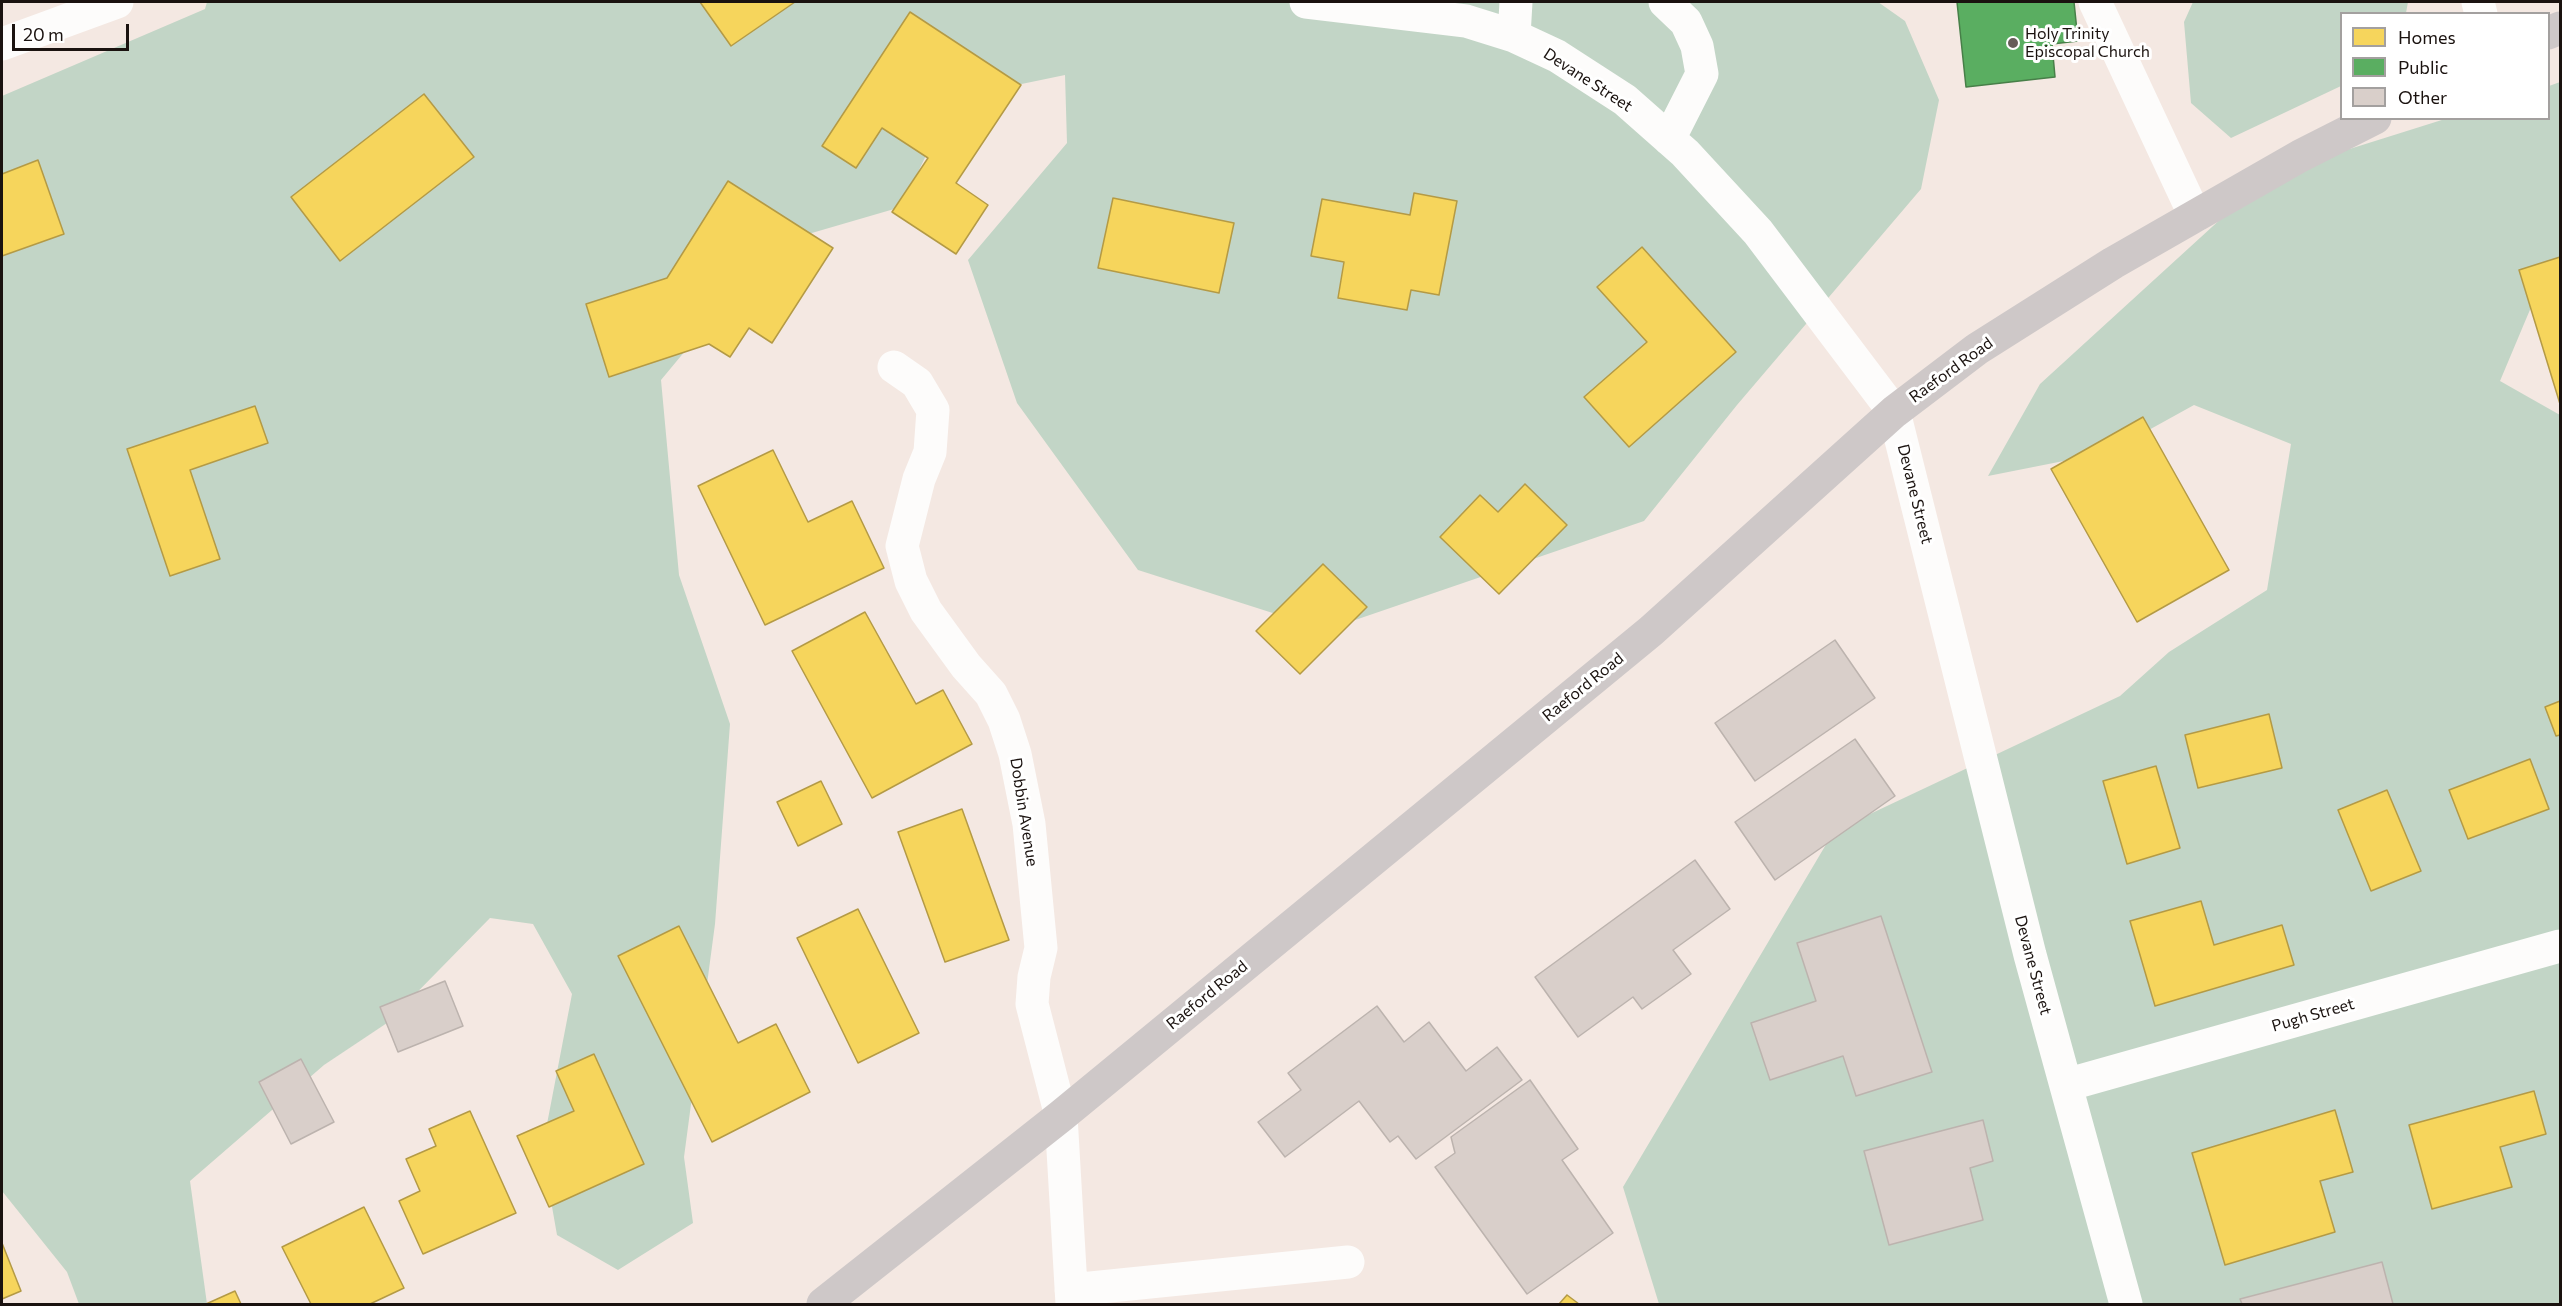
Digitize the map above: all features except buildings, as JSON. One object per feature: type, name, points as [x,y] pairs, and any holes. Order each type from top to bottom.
[{"type":"main road","name":"Raeford Road","points":[[823,1305],[1061,1116],[1651,631],[1894,412],[1977,349],[2113,262],[2300,156],[2370,120]]},
{"type":"street","points":[[2,44],[117,2]]},
{"type":"street","name":"Devane Street","points":[[1306,2],[1466,21],[1514,36],[1557,56],[1625,100],[1685,153],[1758,232],[1894,412],[2027,944],[2126,1305]]},
{"type":"street","points":[[1514,36],[1516,2]]},
{"type":"street","points":[[1665,2],[1686,22],[1697,46],[1702,74],[1669,139]]},
{"type":"street","points":[[2095,2],[2195,216]]},
{"type":"street","name":"Dobbin Avenue","points":[[894,367],[917,383],[933,410],[930,452],[919,479],[902,546],[911,581],[927,611],[966,666],[991,694],[1004,720],[1015,754],[1029,824],[1041,948],[1034,976],[1032,1004],[1061,1116],[1072,1297]]},
{"type":"street","name":"Pugh Street","points":[[2066,1085],[2560,946]]},
{"type":"street","points":[[1072,1297],[1348,1262]]},
{"type":"green space","points":[[207,2],[1878,2],[1905,21],[1939,100],[1921,189],[1737,405],[1644,521],[1326,630],[1138,570],[1017,403],[968,260],[1067,143],[1065,75],[954,98],[901,207],[774,244],[661,380],[679,575],[730,724],[715,924],[684,1157],[693,1223],[618,1270],[557,1235],[542,1150],[572,994],[533,924],[490,918],[387,1023],[324,1065],[190,1181],[207,1304],[79,1304],[67,1272],[2,1191],[2,96],[205,9]]},
{"type":"green space","points":[[2193,2],[2408,2],[2406,12],[2340,12],[2340,86],[2231,138],[2191,103],[2184,22]]},
{"type":"green space","points":[[2560,82],[2560,266],[2545,274],[2500,381],[2560,415],[2560,1304],[1659,1304],[1623,1187],[1834,831],[2120,696],[2169,652],[2267,590],[2291,444],[2194,405],[2109,452],[1988,476],[2040,384],[2270,174],[2442,120],[2550,120],[2550,86]]},
{"type":"place","name":"Holy Trinity Episcopal Church","points":[[2013,43]]}]
